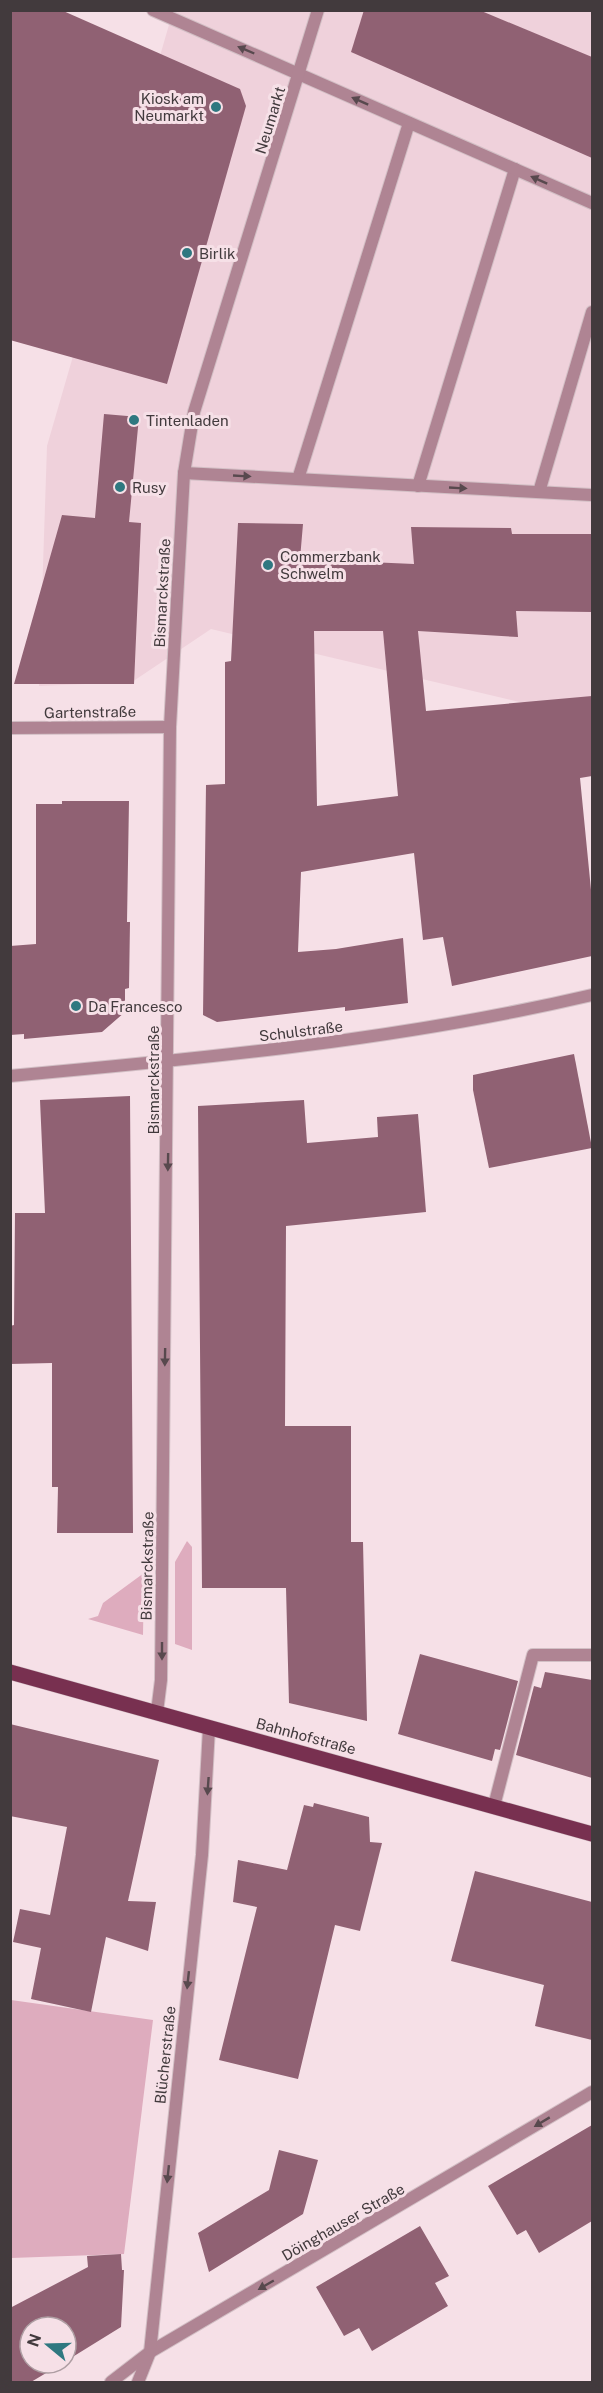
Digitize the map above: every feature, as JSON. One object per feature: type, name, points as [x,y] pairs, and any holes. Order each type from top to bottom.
[{"type":"main road","name":"Bahnhofstraße","points":[[10,1672],[592,1834]]},
{"type":"street","points":[[153,10],[300,74],[318,10]]},
{"type":"street","name":"Neumarkt","points":[[194,412],[300,74],[592,203]]},
{"type":"street","points":[[298,479],[409,123]]},
{"type":"street","points":[[418,486],[515,169]]},
{"type":"street","points":[[539,492],[592,312]]},
{"type":"street","name":"Bismarckstraße","points":[[157,1712],[161,1680],[171,727],[184,473],[194,412]]},
{"type":"street","points":[[184,473],[592,495]]},
{"type":"street","name":"Gartenstraße","points":[[10,728],[171,727]]},
{"type":"street","name":"Schulstraße","points":[[10,1076],[169,1062],[338,1043],[521,1011],[592,995]]},
{"type":"street","points":[[494,1806],[533,1655],[592,1655]]},
{"type":"street","name":"Blücherstraße","points":[[138,2382],[150,2352],[202,1855],[209,1728]]},
{"type":"street","name":"Döinghauser Straße","points":[[111,2382],[150,2352],[592,2092]]},
{"type":"shaded area","points":[[173,11],[592,11],[592,719],[211,629],[132,682],[39,686],[47,446]]},
{"type":"shaded area","points":[[187,1541],[192,1547],[192,1650],[175,1644],[175,1562]]},
{"type":"shaded area","points":[[144,1573],[143,1635],[88,1619],[98,1616],[103,1603]]},
{"type":"shaded area","points":[[11,2000],[153,2020],[124,2254],[11,2258]]},
{"type":"building","points":[[10,10],[61,10],[240,89],[246,106],[167,384],[10,340]]},
{"type":"building","points":[[364,10],[479,10],[592,57],[592,158],[351,52]]},
{"type":"building","points":[[104,414],[139,417],[129,522],[141,523],[134,684],[14,684],[62,515],[95,518]]},
{"type":"building","points":[[238,523],[303,524],[300,559],[414,564],[411,527],[511,528],[512,534],[592,534],[592,612],[516,611],[518,637],[418,631],[426,711],[592,696],[592,776],[580,778],[592,900],[592,956],[452,986],[443,937],[423,940],[414,853],[301,872],[298,952],[336,949],[403,938],[408,1003],[345,1011],[345,1007],[217,1022],[203,1015],[206,785],[225,784],[225,662],[231,661]],"holes":[[[314,631],[383,631],[398,796],[317,806]]]},
{"type":"building","points":[[62,801],[129,801],[127,922],[130,922],[129,988],[125,989],[125,1012],[102,1032],[24,1039],[24,1034],[10,1035],[10,946],[36,944],[36,804],[62,804]]},
{"type":"building","points":[[574,1054],[592,1148],[489,1168],[473,1090],[473,1075]]},
{"type":"building","points":[[130,1096],[133,1533],[57,1533],[58,1487],[52,1487],[52,1363],[10,1364],[10,1326],[14,1325],[15,1213],[45,1213],[40,1100]]},
{"type":"building","points":[[304,1100],[307,1143],[378,1137],[377,1117],[418,1114],[426,1212],[286,1226],[285,1426],[351,1426],[351,1542],[363,1542],[367,1721],[289,1703],[286,1588],[202,1588],[198,1106]]},
{"type":"building","points":[[420,1654],[518,1681],[500,1750],[495,1749],[492,1761],[398,1734]]},
{"type":"building","points":[[545,1672],[592,1680],[592,1778],[516,1755],[534,1686],[541,1688]]},
{"type":"building","points":[[10,1724],[159,1760],[128,1901],[156,1902],[148,1951],[106,1937],[91,2012],[31,1999],[41,1948],[13,1942],[20,1909],[50,1915],[67,1827],[10,1816]]},
{"type":"building","points":[[314,1803],[369,1817],[370,1842],[382,1843],[360,1931],[335,1925],[298,2079],[219,2060],[257,1907],[233,1902],[238,1860],[287,1870],[304,1805],[313,1807]]},
{"type":"building","points":[[475,1871],[592,1902],[592,2040],[535,2026],[544,1985],[451,1961]]},
{"type":"building","points":[[592,2125],[592,2221],[539,2253],[526,2230],[517,2235],[488,2186]]},
{"type":"building","points":[[279,2150],[318,2160],[303,2214],[209,2272],[198,2233],[269,2190]]},
{"type":"building","points":[[420,2226],[449,2276],[435,2283],[448,2306],[372,2351],[359,2328],[344,2336],[316,2287]]},
{"type":"building","points":[[121,2254],[122,2270],[124,2270],[121,2327],[78,2354],[78,2315],[18,2315],[18,2375],[43,2375],[31,2382],[10,2382],[10,2308],[88,2267],[87,2256]]},
{"type":"place","name":"Kiosk am Neumarkt","points":[[216,107]]},
{"type":"place","name":"Birlik","points":[[187,253]]},
{"type":"place","name":"Tintenladen","points":[[134,420]]},
{"type":"place","name":"Rusy","points":[[120,487]]},
{"type":"place","name":"Commerzbank Schwelm","points":[[268,565]]},
{"type":"place","name":"Da Francesco","points":[[76,1006]]}]
